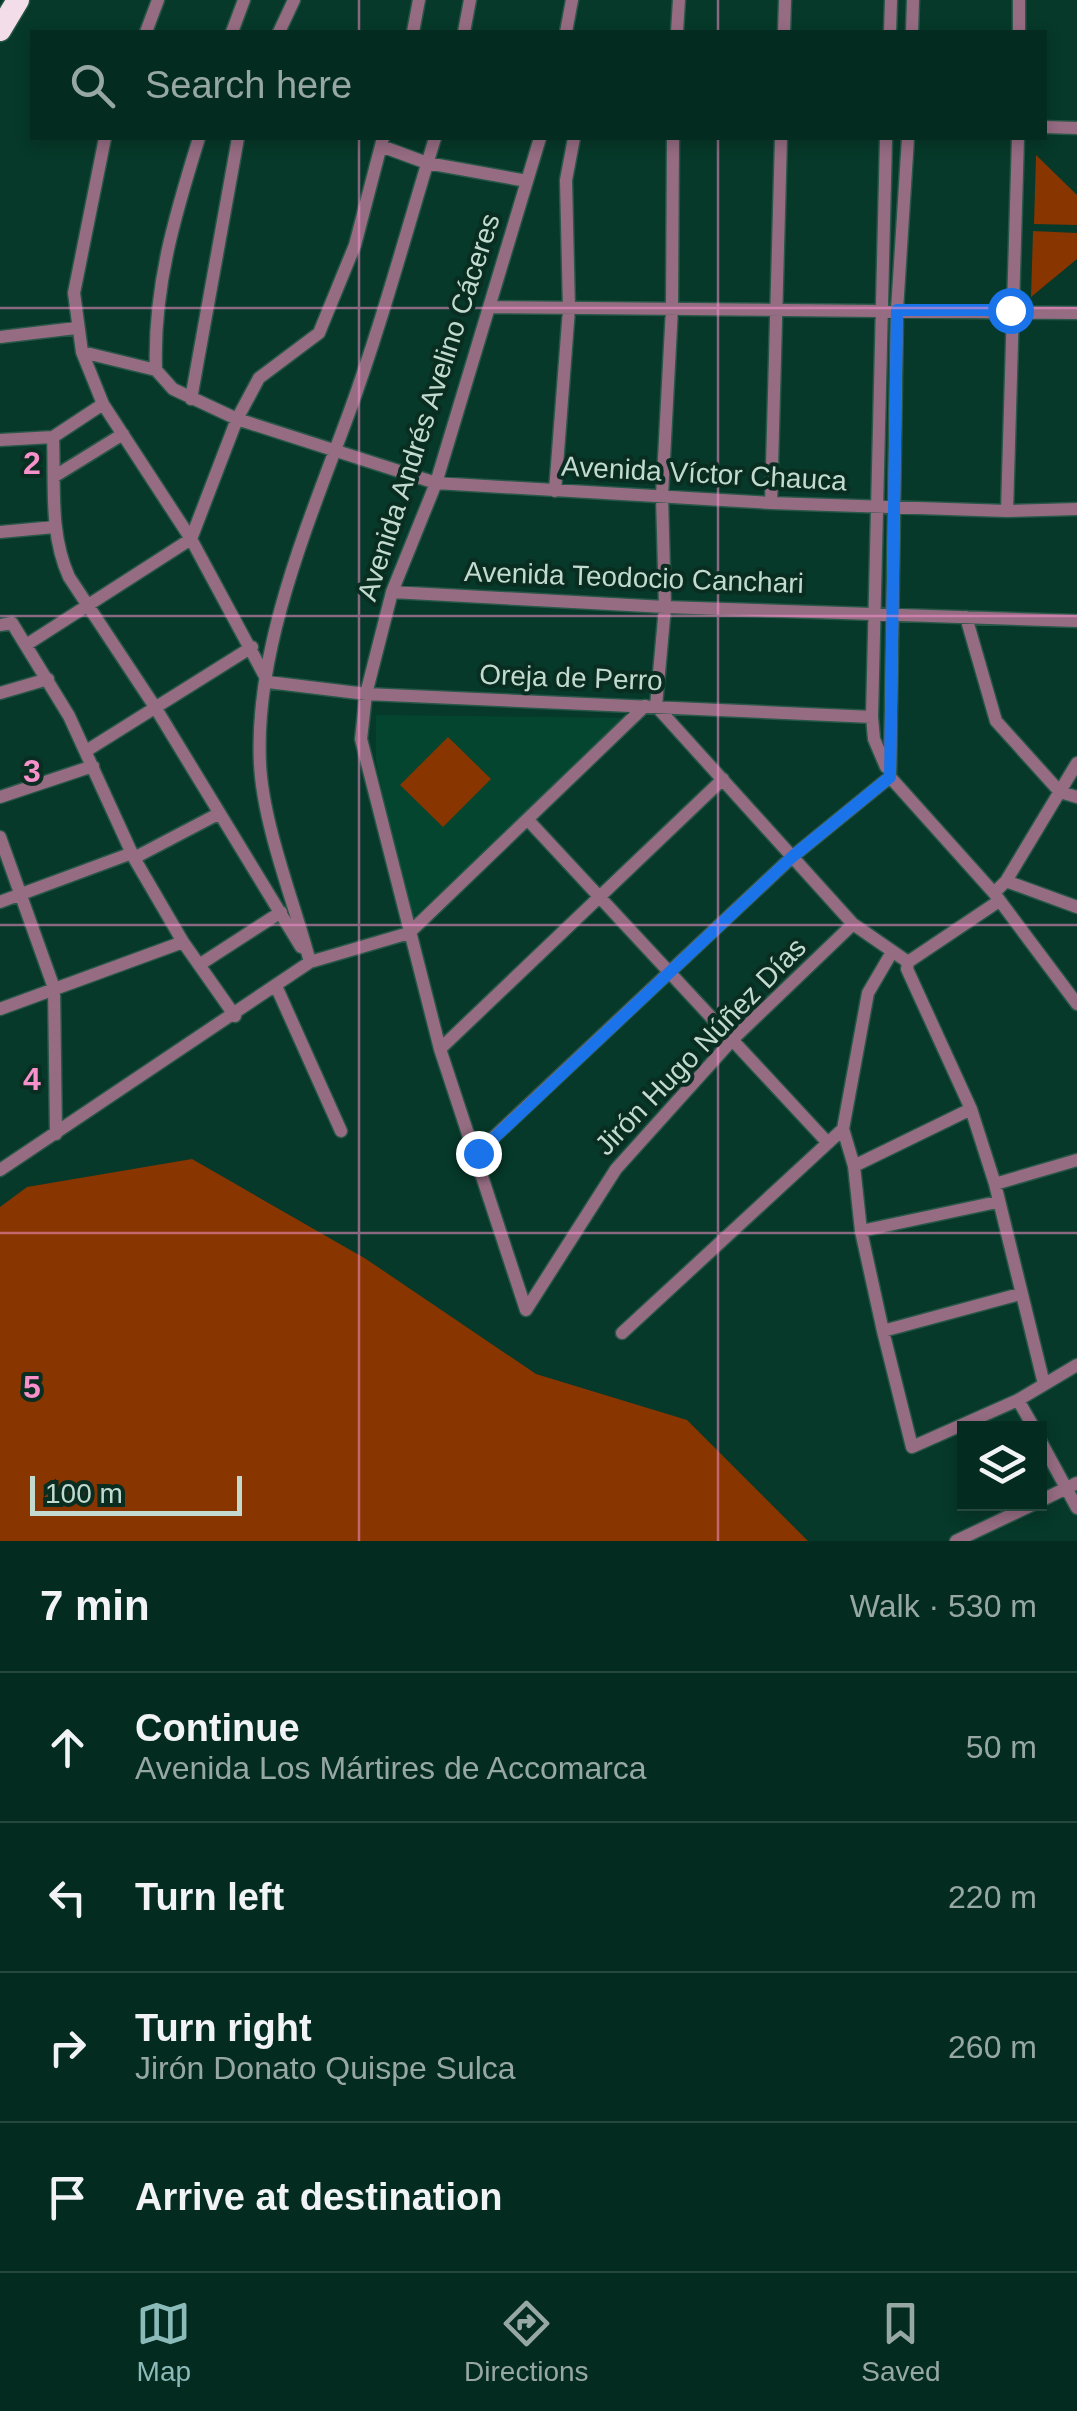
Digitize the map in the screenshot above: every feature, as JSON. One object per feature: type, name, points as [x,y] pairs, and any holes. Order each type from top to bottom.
[{"type":"highway","points":[[0,30],[18,0]]},
{"type":"street","points":[[147,30],[158,0]]},
{"type":"street","points":[[233,30],[244,0]]},
{"type":"street","points":[[280,30],[294,0]]},
{"type":"street","points":[[413,30],[419,0]]},
{"type":"street","points":[[464,30],[470,0]]},
{"type":"street","points":[[566,30],[572,0]]},
{"type":"street","points":[[677,30],[679,0]]},
{"type":"street","points":[[784,30],[785,0]]},
{"type":"street","points":[[890,30],[891,0]]},
{"type":"street","points":[[912,30],[913,0]]},
{"type":"street","points":[[1018,0],[1019,30]]},
{"type":"street","points":[[1047,127],[1077,128]]},
{"type":"street","points":[[105,140],[74,293],[82,352],[103,404],[192,539],[268,682]]},
{"type":"street","points":[[82,352],[156,370],[154,320],[166,245],[198,140]]},
{"type":"street","points":[[190,399],[238,140]]},
{"type":"street","points":[[310,962],[260,766],[268,682],[294,564],[434,140]]},
{"type":"street","name":"Avenida Andrés Avelino Cáceres","points":[[526,1310],[478,1153],[440,1049],[361,739],[366,694],[392,592],[436,483],[539,140]]},
{"type":"street","points":[[554,491],[569,309],[566,180],[574,140]]},
{"type":"street","points":[[0,1170],[235,1016],[310,962],[408,933],[650,706],[665,607],[662,496],[672,308],[673,140]]},
{"type":"street","points":[[771,503],[781,140]]},
{"type":"street","points":[[886,140],[874,740],[890,777],[996,897],[1076,1006]]},
{"type":"street","points":[[478,1153],[792,857],[890,777],[897,310],[908,140]]},
{"type":"street","points":[[1006,511],[1018,140]]},
{"type":"street","points":[[26,645],[192,539],[236,419],[260,378],[318,332],[355,245],[382,142],[427,163],[527,181]]},
{"type":"street","points":[[489,308],[774,307],[1077,313]]},
{"type":"street","points":[[0,337],[76,328]]},
{"type":"street","name":"Avenida Víctor Chauca","points":[[156,370],[190,399],[236,419],[436,483],[771,503],[1006,511],[1077,508]]},
{"type":"street","points":[[0,440],[54,436],[103,404]]},
{"type":"street","points":[[55,476],[122,434]]},
{"type":"street","points":[[54,436],[54,527],[59,555],[310,962]]},
{"type":"street","points":[[0,532],[54,527]]},
{"type":"street","name":"Avenida Teodocio Canchari","points":[[392,592],[665,607],[874,611],[1077,621]]},
{"type":"street","points":[[966,617],[996,721],[1060,792],[1077,797]]},
{"type":"street","points":[[0,625],[12,623],[48,678],[133,855],[183,942],[235,1016]]},
{"type":"street","points":[[86,751],[252,646]]},
{"type":"street","points":[[0,694],[48,678]]},
{"type":"street","name":"Oreja de Perro","points":[[268,682],[366,694],[872,717]]},
{"type":"street","points":[[650,706],[723,779],[853,924],[908,962]]},
{"type":"street","points":[[1044,1384],[995,1184],[971,1109],[907,969],[908,962],[996,897],[1077,763]]},
{"type":"street","points":[[0,797],[93,766]]},
{"type":"street","points":[[440,1049],[723,779]]},
{"type":"street","points":[[0,902],[133,855],[218,814]]},
{"type":"street","points":[[528,820],[828,1142]]},
{"type":"street","points":[[0,838],[54,988],[56,1134]]},
{"type":"street","points":[[1006,881],[1077,908]]},
{"type":"street","points":[[199,965],[281,912]]},
{"type":"street","name":"Jirón Hugo Núñez Días","points":[[526,1310],[598,1191],[734,1038],[853,924]]},
{"type":"street","points":[[0,1009],[183,942]]},
{"type":"street","points":[[892,952],[868,993],[843,1130],[854,1166],[862,1231],[883,1331],[912,1448],[1018,1400],[1077,1365]]},
{"type":"street","points":[[276,986],[341,1131]]},
{"type":"street","points":[[854,1166],[971,1109]]},
{"type":"street","points":[[622,1333],[843,1130]]},
{"type":"street","points":[[995,1184],[1077,1160]]},
{"type":"street","points":[[862,1231],[997,1202]]},
{"type":"street","points":[[883,1331],[1020,1294]]},
{"type":"street","points":[[1018,1400],[1030,1421]]},
{"type":"street","points":[[1047,1450],[1071,1486],[1077,1508]]},
{"type":"street","points":[[1047,1497],[1071,1486]]},
{"type":"street","points":[[956,1540],[1018,1511]]},
{"type":"shaded area","points":[[1036,155],[1077,195],[1077,225],[1034,224]]},
{"type":"shaded area","points":[[1033,231],[1077,233],[1077,259],[1031,297]]},
{"type":"shaded area","points":[[376,715],[630,718],[408,922],[376,761]]},
{"type":"shaded area","points":[[448,737],[491,779],[443,827],[400,785]]},
{"type":"shaded area","points":[[192,1159],[366,1259],[536,1374],[687,1420],[808,1541],[0,1541],[0,1207],[27,1187]]},
{"type":"route","points":[[478,1153],[792,857],[890,777],[897,310],[1010,310]]}]
